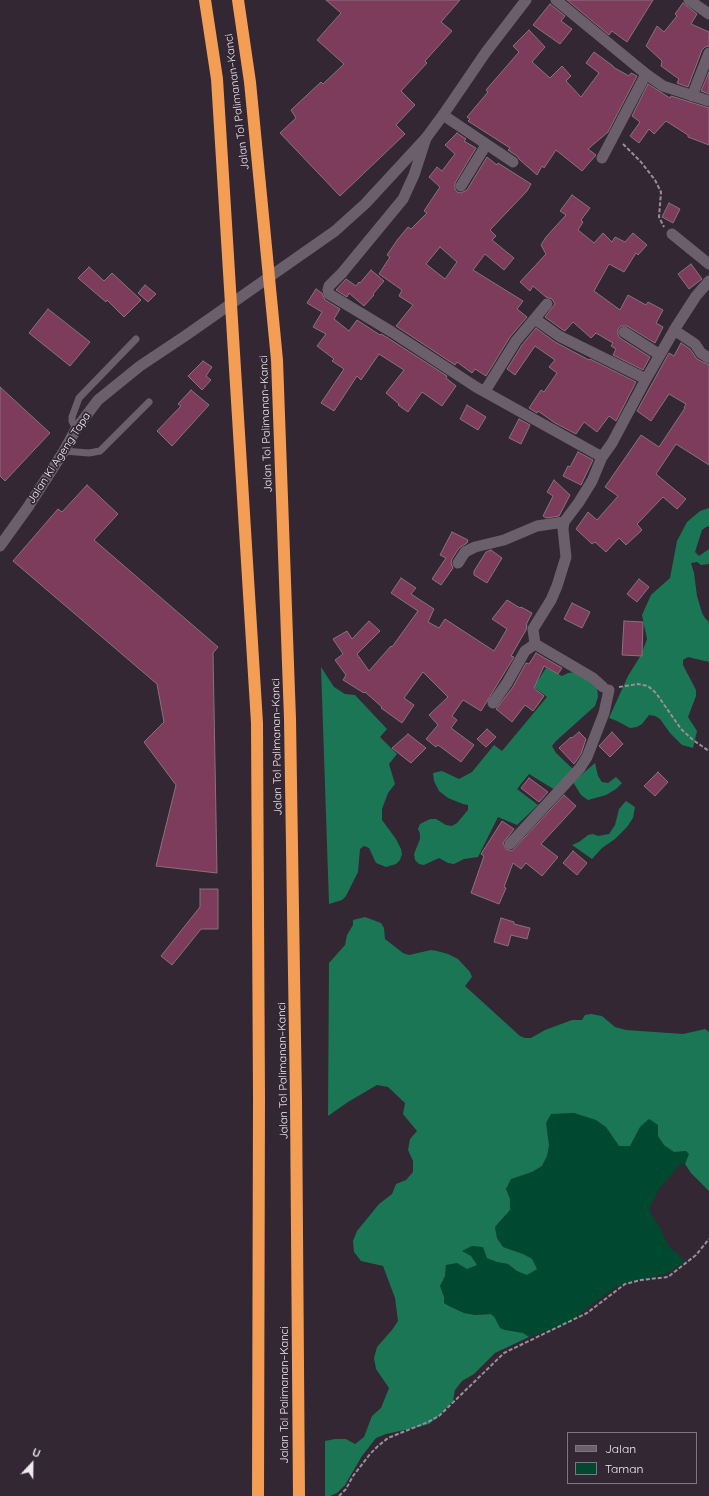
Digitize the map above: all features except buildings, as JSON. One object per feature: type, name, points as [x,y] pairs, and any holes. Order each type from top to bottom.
[{"type":"highway","name":"Jalan Tol Palimanan–Kanci","points":[[205,0],[217,79],[257,723],[258,1496]]},
{"type":"highway","name":"Jalan Tol Palimanan–Kanci","points":[[238,0],[250,82],[277,360],[290,727],[296,1100],[298,1496]]},
{"type":"street","points":[[526,0],[486,52],[426,138],[414,175],[403,199],[342,273],[329,286],[328,294],[485,391],[602,457]]},
{"type":"street","points":[[556,0],[662,86],[709,101]]},
{"type":"street","points":[[689,0],[709,14]]},
{"type":"street","points":[[692,96],[709,53]]},
{"type":"street","points":[[602,158],[646,74]]},
{"type":"street","points":[[443,115],[513,162]]},
{"type":"street","name":"Jalan Ki Ageng Tapa","points":[[0,546],[28,507],[64,451],[76,429],[98,400],[140,366],[185,336],[343,224],[365,204],[426,138]]},
{"type":"street","points":[[461,186],[486,145]]},
{"type":"street","points":[[672,234],[709,264]]},
{"type":"street","points":[[535,644],[533,629],[551,600],[566,558],[563,529],[564,522],[592,481],[602,457],[612,443],[646,378],[674,330],[696,296],[709,281]]},
{"type":"street","points":[[485,391],[516,341],[547,304]]},
{"type":"street","points":[[535,319],[559,336],[646,378]]},
{"type":"street","points":[[674,330],[695,344],[700,349],[701,353],[709,358]]},
{"type":"street","points":[[624,332],[660,355]]},
{"type":"street","points":[[458,564],[465,552],[475,547],[504,540],[537,526],[564,522]]},
{"type":"street","points":[[510,844],[580,768],[587,756],[604,713],[606,688],[593,678],[535,644]]},
{"type":"street","points":[[493,703],[507,683],[525,651],[535,644]]},
{"type":"lane","points":[[76,429],[72,421],[72,417],[79,398],[136,339]]},
{"type":"lane","points":[[64,451],[89,453],[100,451],[149,402]]},
{"type":"path","points":[[614,135],[641,162],[655,180],[661,192],[659,217],[664,227],[672,234]]},
{"type":"path","points":[[606,688],[638,684],[648,686],[656,693],[681,729],[693,740],[709,751]]},
{"type":"path","points":[[339,1496],[346,1489],[353,1476],[370,1454],[378,1446],[388,1438],[439,1416],[504,1353],[587,1313],[625,1284],[641,1280],[668,1277],[696,1255],[709,1239]]},
{"type":"green space","points":[[709,508],[709,526],[702,530],[695,552],[699,556],[709,549],[709,564],[701,565],[697,562],[691,563],[697,596],[702,613],[709,622],[709,662],[688,657],[683,660],[683,665],[696,690],[696,696],[688,717],[697,731],[693,748],[682,745],[670,733],[660,719],[655,716],[649,715],[642,724],[637,727],[630,728],[609,718],[628,676],[641,655],[647,639],[642,615],[651,595],[670,578],[677,541],[687,522],[700,511]]},
{"type":"green space","points":[[321,667],[334,687],[345,694],[355,695],[387,729],[380,737],[397,754],[389,764],[395,784],[388,793],[382,809],[382,820],[396,839],[402,854],[400,860],[396,864],[386,867],[376,863],[369,848],[364,846],[360,849],[358,872],[346,896],[342,900],[329,904]]},
{"type":"green space","points":[[546,668],[562,676],[568,673],[576,672],[597,685],[598,697],[595,706],[552,746],[556,753],[575,771],[555,790],[529,774],[517,789],[538,805],[517,825],[498,817],[478,857],[464,859],[454,864],[448,863],[439,858],[424,865],[419,864],[415,860],[414,854],[420,839],[418,829],[420,824],[430,819],[436,819],[446,825],[452,826],[457,823],[468,810],[468,805],[448,798],[439,791],[434,781],[433,773],[442,771],[459,779],[472,772],[494,745],[502,751],[547,697],[534,687]]},
{"type":"green space","points":[[595,763],[598,776],[602,782],[608,783],[616,777],[622,783],[606,795],[588,800],[581,795],[573,782]]},
{"type":"green space","points":[[626,801],[635,807],[633,818],[627,827],[615,839],[602,848],[592,859],[572,845],[588,835],[593,834],[598,836],[609,834],[615,825],[619,809]]},
{"type":"green space","points":[[365,917],[381,923],[384,928],[385,939],[403,953],[409,955],[431,950],[448,954],[458,959],[470,972],[472,977],[465,986],[520,1036],[525,1038],[531,1038],[545,1030],[572,1020],[582,1020],[585,1015],[591,1014],[602,1016],[615,1027],[626,1030],[683,1034],[705,1029],[709,1032],[709,1191],[691,1173],[685,1164],[689,1154],[686,1151],[674,1152],[664,1145],[658,1136],[658,1125],[649,1119],[640,1127],[630,1146],[619,1146],[606,1127],[596,1120],[574,1113],[551,1114],[546,1123],[549,1145],[547,1156],[542,1166],[532,1172],[511,1179],[506,1189],[510,1199],[510,1210],[495,1227],[497,1238],[503,1247],[532,1259],[537,1269],[527,1275],[517,1271],[508,1264],[487,1258],[483,1247],[472,1246],[462,1251],[471,1256],[477,1265],[467,1269],[457,1263],[446,1265],[445,1276],[440,1286],[444,1297],[444,1303],[449,1306],[464,1313],[475,1315],[491,1314],[495,1318],[500,1328],[523,1333],[529,1337],[495,1353],[474,1374],[462,1381],[455,1390],[453,1401],[429,1424],[386,1434],[376,1438],[362,1456],[345,1485],[337,1493],[330,1496],[325,1496],[325,1441],[346,1439],[355,1444],[364,1437],[372,1416],[381,1408],[389,1388],[376,1369],[374,1358],[377,1347],[398,1321],[395,1298],[383,1266],[361,1261],[354,1252],[353,1241],[357,1231],[379,1204],[392,1194],[396,1184],[406,1180],[413,1172],[413,1161],[408,1150],[410,1139],[417,1131],[403,1114],[405,1103],[388,1087],[377,1085],[328,1116],[329,963],[345,945],[347,935],[353,925],[353,920]]},
{"type":"green space","points":[[574,1113],[596,1120],[606,1127],[619,1146],[630,1146],[640,1127],[649,1119],[658,1125],[658,1136],[674,1152],[686,1151],[690,1154],[685,1164],[679,1165],[658,1191],[650,1206],[650,1212],[659,1226],[669,1247],[685,1262],[666,1274],[623,1284],[613,1289],[587,1308],[570,1323],[529,1337],[523,1333],[500,1328],[495,1318],[486,1313],[475,1315],[464,1313],[444,1303],[444,1296],[440,1286],[445,1276],[446,1265],[457,1263],[462,1251],[472,1246],[483,1247],[497,1262],[508,1264],[517,1271],[523,1254],[503,1247],[497,1238],[495,1227],[503,1219],[510,1199],[506,1189],[511,1179],[533,1172],[542,1166],[547,1156],[549,1145],[546,1123],[551,1114]]}]
